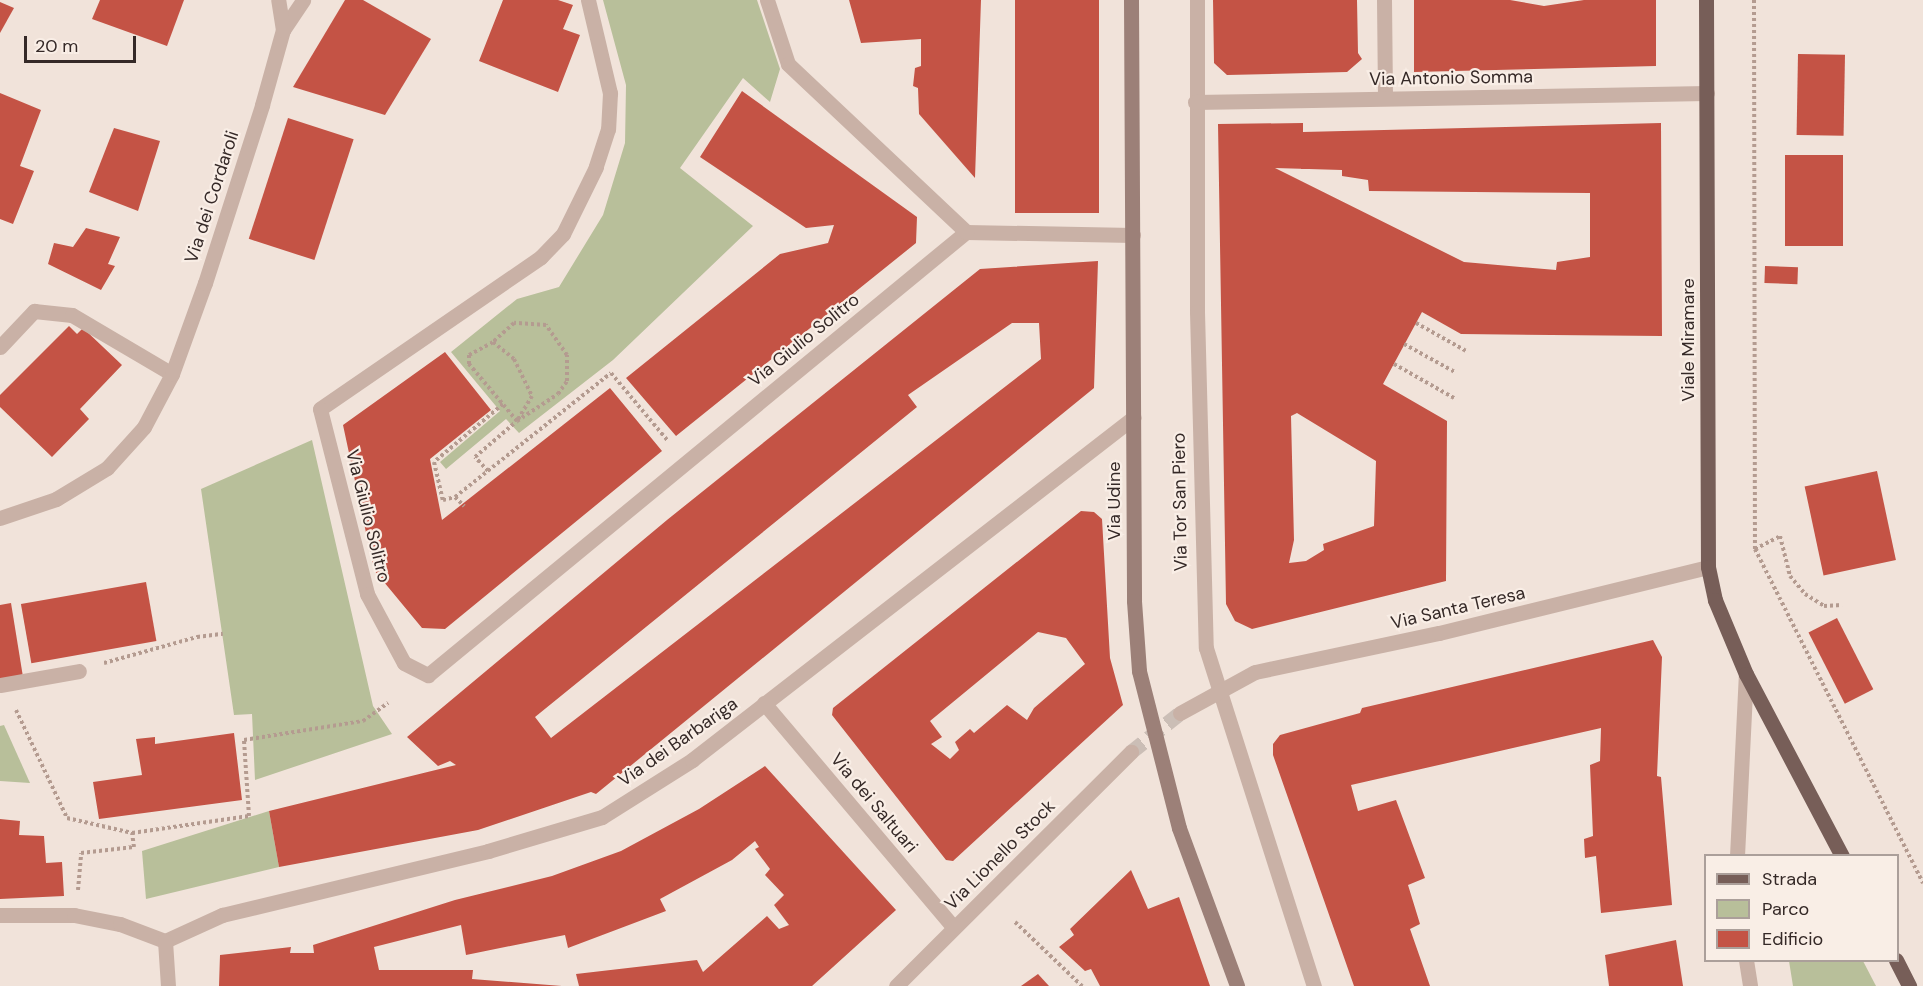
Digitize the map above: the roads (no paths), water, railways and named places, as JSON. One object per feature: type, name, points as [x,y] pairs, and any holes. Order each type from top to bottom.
[{"type":"main road","name":"Via Udine","points":[[1131,0],[1134,601],[1139,671],[1179,828],[1237,986]]},
{"type":"main road","name":"Viale Miramare","points":[[1706,0],[1708,567],[1714,600],[1746,674],[1841,854]]},
{"type":"main road","points":[[1897,962],[1910,986]]},
{"type":"street","name":"Via dei Cordaroli","points":[[278,0],[283,30]]},
{"type":"street","name":"Via dei Cordaroli","points":[[0,518],[56,499],[107,468],[144,427],[172,374],[216,250],[283,30],[303,0]]},
{"type":"street","name":"Via Giulio Solitro","points":[[588,0],[610,93],[608,129],[596,167],[563,234],[541,257],[320,409],[367,594],[404,663],[428,675],[966,232]]},
{"type":"street","points":[[766,0],[788,64],[966,232],[1132,236]]},
{"type":"street","name":"Via Tor San Piero","points":[[1197,0],[1195,102],[1201,589],[1206,648],[1314,986]]},
{"type":"street","points":[[1384,0],[1384,98]]},
{"type":"street","name":"Via Antonio Somma","points":[[1195,102],[1707,93]]},
{"type":"street","points":[[0,347],[34,311],[72,315],[172,374]]},
{"type":"street","name":"Via dei Barbariga","points":[[165,941],[222,915],[488,851],[602,817],[692,760],[1134,417]]},
{"type":"street","name":"Via Santa Teresa","points":[[1218,689],[1255,672],[1438,633],[1708,567]]},
{"type":"street","points":[[0,685],[79,671]]},
{"type":"street","name":"Viale Miramare","points":[[1737,854],[1746,674]]},
{"type":"street","points":[[1180,713],[1218,689]]},
{"type":"street","name":"Via dei Saltuari","points":[[764,703],[954,928]]},
{"type":"street","name":"Via Lionello Stock","points":[[896,986],[1131,752]]},
{"type":"street","points":[[0,915],[74,915],[120,924],[165,941],[168,986]]},
{"type":"street","points":[[1746,962],[1750,986]]},
{"type":"tunnel","points":[[1131,752],[1180,713]]}]
